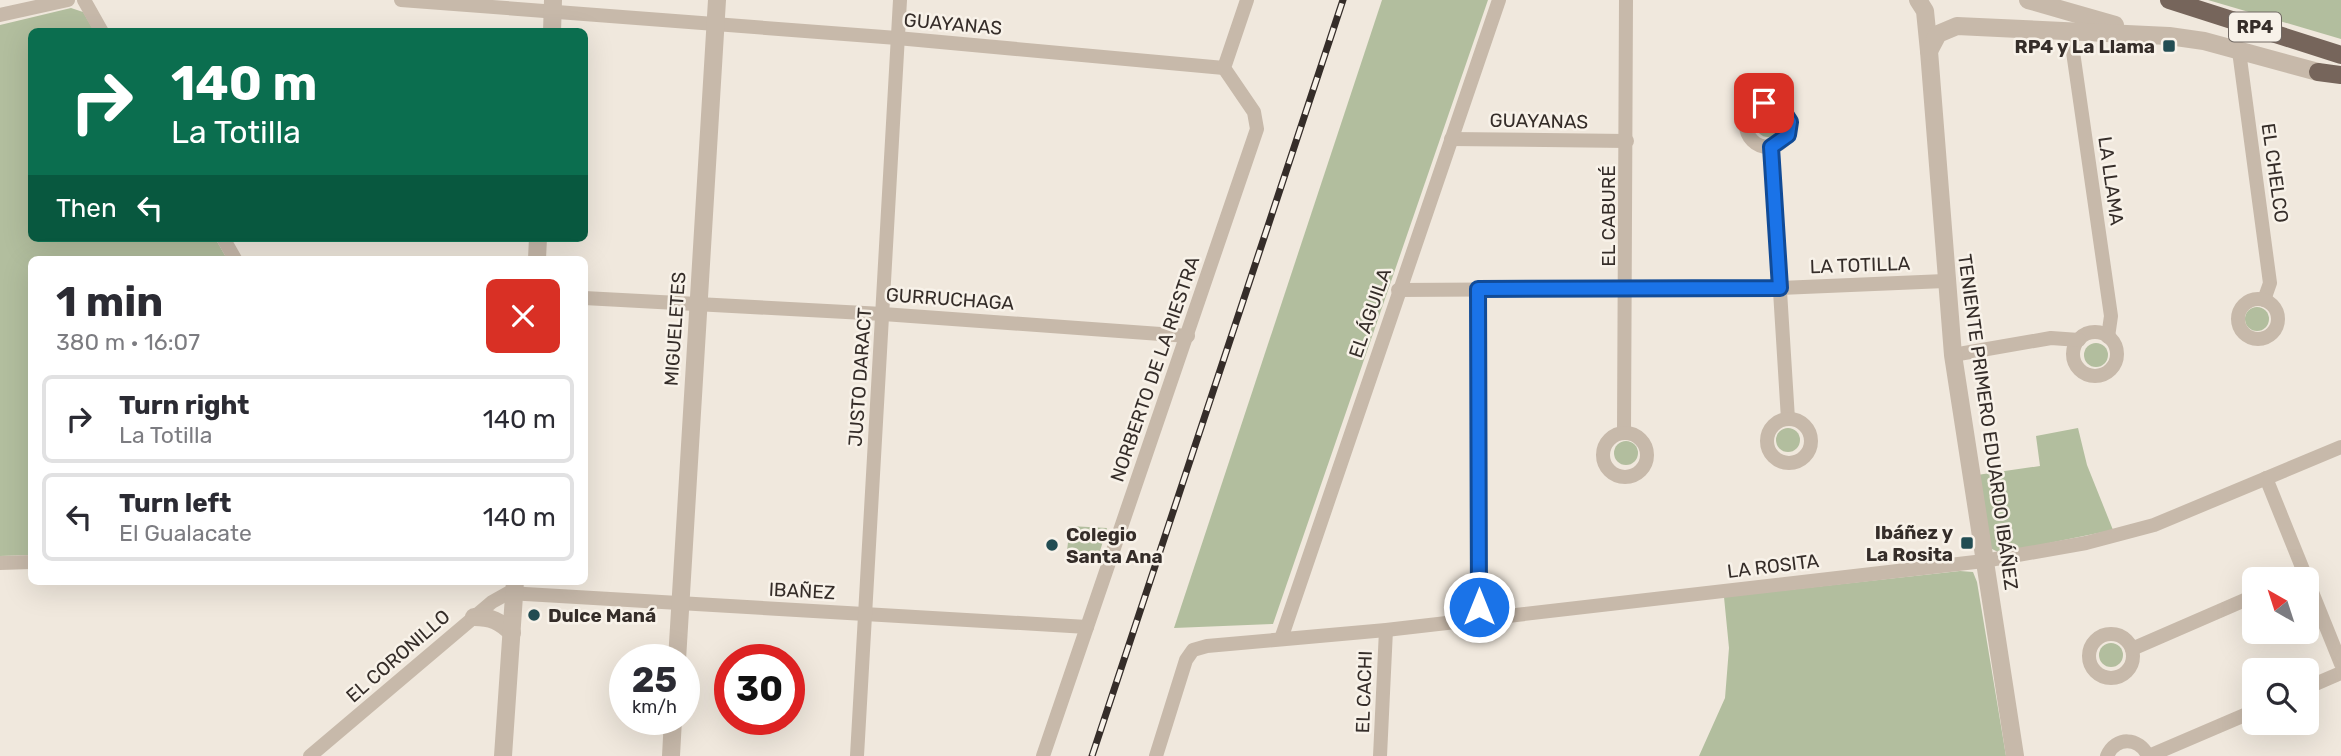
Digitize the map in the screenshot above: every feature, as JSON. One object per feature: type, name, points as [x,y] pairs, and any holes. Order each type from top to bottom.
[{"type":"main road","name":"RP4","points":[[2168,0],[2341,55]]},
{"type":"main road","points":[[2318,72],[2341,75]]},
{"type":"street","points":[[0,15],[24,5],[68,0]]},
{"type":"street","points":[[84,0],[100,28]]},
{"type":"street","name":"GUAYANAS","points":[[401,0],[553,5],[715,25],[897,38],[1224,68]]},
{"type":"street","name":"MIGUELETES","points":[[678,644],[717,0]]},
{"type":"street","name":"JUSTO DARACT","points":[[857,756],[900,0]]},
{"type":"street","points":[[1224,68],[1247,0]]},
{"type":"street","name":"EL ÁGUILA","points":[[1281,639],[1499,0]]},
{"type":"street","name":"EL CABURÉ","points":[[1624,432],[1627,288],[1626,0]]},
{"type":"street","name":"TENIENTE PRIMERO EDUARDO IBÁÑEZ","points":[[1918,0],[1925,11],[1929,51],[1945,281],[1953,355],[2015,756]]},
{"type":"street","points":[[2028,0],[2096,22],[2239,51],[2318,72]]},
{"type":"street","points":[[552,28],[553,5]]},
{"type":"street","points":[[1929,51],[1938,34],[1957,26],[2169,36]]},
{"type":"street","name":"LA LLAMA","points":[[2070,32],[2111,316],[2108,337]]},
{"type":"street","name":"EL CHELCO","points":[[2239,51],[2270,283],[2264,300]]},
{"type":"street","name":"NORBERTO DE LA RIESTRA","points":[[1043,756],[1188,336],[1256,129],[1254,112],[1224,68]]},
{"type":"street","name":"GUAYANAS","points":[[1451,139],[1627,141]]},
{"type":"street","points":[[1771,147],[1788,419]]},
{"type":"street","name":"LA TOTILLA","points":[[1398,290],[1780,288],[1945,281]]},
{"type":"street","points":[[1478,289],[1479,620]]},
{"type":"street","name":"GURRUCHAGA","points":[[588,298],[883,314],[1188,336]]},
{"type":"street","points":[[1953,355],[2051,338],[2079,340],[2095,332],[2108,337],[2117,348],[2118,357],[2114,366],[2099,376],[2089,376],[2076,364],[2075,347],[2079,340]]},
{"type":"street","name":"LA ROSITA","points":[[1156,756],[1186,660],[1193,650],[1207,646],[1479,620],[1984,561],[2108,538],[2154,524],[2341,447]]},
{"type":"street","points":[[2266,478],[2296,567]]},
{"type":"street","points":[[0,563],[28,562]]},
{"type":"street","points":[[503,756],[515,587]]},
{"type":"street","name":"IBAÑEZ","points":[[515,587],[680,603],[1087,627]]},
{"type":"street","name":"EL CORONILLO","points":[[310,756],[474,617],[515,587]]},
{"type":"street","points":[[2132,649],[2242,601]]},
{"type":"street","points":[[474,617],[489,617],[502,623],[512,633]]},
{"type":"street","points":[[2319,618],[2341,664]]},
{"type":"street","name":"EL CACHI","points":[[1380,756],[1386,630]]},
{"type":"street","points":[[2319,682],[2341,673]]},
{"type":"street","points":[[2107,756],[2114,746],[2127,741],[2140,745],[2149,756],[2242,715]]},
{"type":"street","points":[[671,756],[672,735]]},
{"type":"green space","points":[[1382,0],[1488,0],[1273,624],[1174,628]]},
{"type":"green space","points":[[2208,0],[2341,0],[2341,39]]},
{"type":"green space","points":[[71,8],[83,12],[92,28],[28,28],[28,242],[217,242],[225,256],[28,256],[28,555],[0,556],[0,25]]},
{"type":"green space","points":[[1768,113],[1777,116],[1780,125],[1777,134],[1768,137],[1759,134],[1756,125],[1759,116]]},
{"type":"green space","points":[[2257,307],[2266,310],[2269,319],[2266,328],[2257,331],[2248,328],[2245,319],[2248,310]]},
{"type":"green space","points":[[2096,343],[2105,346],[2108,355],[2105,364],[2096,367],[2087,364],[2084,355],[2087,346]]},
{"type":"green space","points":[[1788,428],[1797,431],[1800,440],[1797,449],[1788,452],[1779,449],[1776,440],[1779,431]]},
{"type":"green space","points":[[2078,428],[2087,465],[2113,530],[2000,553],[1988,547],[1977,475],[2040,466],[2036,436]]},
{"type":"green space","points":[[1626,441],[1635,444],[1638,453],[1635,462],[1626,465],[1617,462],[1614,453],[1617,444]]},
{"type":"green space","points":[[1070,526],[1107,528],[1097,561],[1066,559]]},
{"type":"green space","points":[[1960,571],[1973,572],[1977,582],[2006,756],[1699,756],[1725,698],[1729,648],[1724,597]]},
{"type":"green space","points":[[2111,643],[2120,646],[2123,655],[2120,664],[2111,667],[2102,664],[2099,655],[2102,646]]},
{"type":"railway","points":[[1092,756],[1343,0]]},
{"type":"place","name":"RP4 y La Llama","points":[[2169,46]]},
{"type":"place","name":"Ibáñez y La Rosita","points":[[1967,543]]},
{"type":"place","name":"Colegio Santa Ana","points":[[1052,545]]},
{"type":"place","name":"Dulce Maná","points":[[534,615]]},
{"type":"route","points":[[1479,607],[1478,289],[1780,288],[1771,147],[1778,145],[1788,135],[1790,122],[1785,110],[1779,105],[1764,103]]}]
